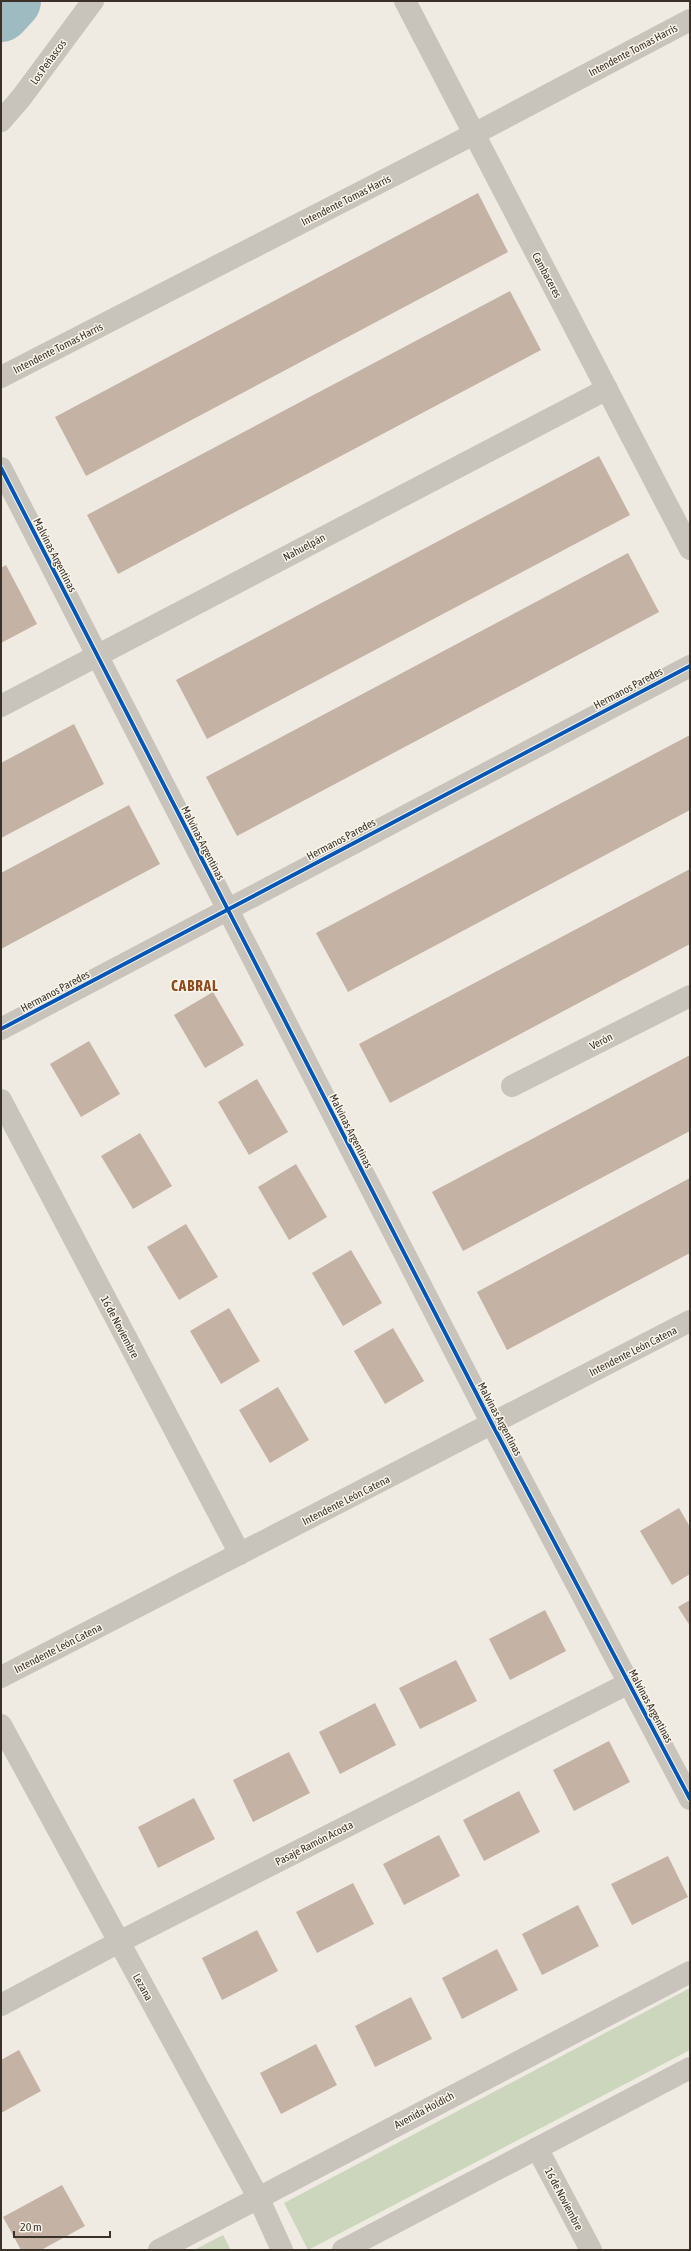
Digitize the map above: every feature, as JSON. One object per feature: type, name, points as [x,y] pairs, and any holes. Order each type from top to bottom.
[{"type":"street","name":"Los Peñascos","points":[[1,121],[21,98],[93,1]]},
{"type":"street","name":"Cambaceres","points":[[405,1],[690,549]]},
{"type":"street","name":"Intendente Tomas Harris","points":[[1,377],[474,134],[690,20]]},
{"type":"street","name":"Nahuelpán","points":[[1,706],[607,390]]},
{"type":"street","name":"Malvinas Argentinas","points":[[1,468],[492,1424],[690,1799]]},
{"type":"street","name":"Hermanos Paredes","points":[[1,1029],[690,666]]},
{"type":"street","name":"Verón","points":[[512,1086],[690,996]]},
{"type":"street","name":"16 de Noviembre","points":[[1,1100],[240,1554]]},
{"type":"street","name":"Intendente León Catena","points":[[1,1677],[690,1321]]},
{"type":"street","name":"Pasaje Ramón Acosta","points":[[1,2005],[119,1942],[629,1683]]},
{"type":"street","name":"Lezana","points":[[1,1725],[258,2197],[282,2250]]},
{"type":"street","name":"Avenida Holdich","points":[[159,2250],[690,1972]]},
{"type":"street","points":[[343,2250],[690,2068]]},
{"type":"street","name":"16 de Noviembre","points":[[537,2148],[591,2250]]},
{"type":"green space","points":[[690,1988],[690,2050],[308,2250],[284,2203]]},
{"type":"green space","points":[[223,2235],[231,2250],[194,2250]]},
{"type":"building","points":[[478,193],[508,252],[86,476],[55,417]]},
{"type":"building","points":[[510,291],[541,350],[118,574],[87,515]]},
{"type":"building","points":[[599,456],[630,515],[207,739],[176,680]]},
{"type":"building","points":[[628,553],[659,612],[237,836],[206,777]]},
{"type":"building","points":[[6,565],[37,624],[1,643],[1,568]]},
{"type":"building","points":[[74,724],[104,784],[1,838],[1,763]]},
{"type":"building","points":[[690,735],[690,810],[348,992],[316,933]]},
{"type":"building","points":[[129,805],[160,864],[1,949],[1,873]]},
{"type":"building","points":[[690,869],[690,944],[390,1103],[359,1044]]},
{"type":"building","points":[[213,992],[244,1045],[205,1068],[174,1015]]},
{"type":"building","points":[[89,1041],[120,1094],[81,1117],[50,1064]]},
{"type":"building","points":[[690,1055],[690,1131],[463,1251],[432,1192]]},
{"type":"building","points":[[257,1079],[288,1132],[249,1155],[218,1102]]},
{"type":"building","points":[[140,1133],[172,1186],[133,1209],[101,1156]]},
{"type":"building","points":[[296,1164],[327,1217],[289,1240],[258,1187]]},
{"type":"building","points":[[690,1178],[690,1253],[507,1350],[477,1292]]},
{"type":"building","points":[[186,1224],[218,1277],[179,1300],[147,1247]]},
{"type":"building","points":[[351,1250],[382,1303],[343,1326],[312,1273]]},
{"type":"building","points":[[229,1308],[260,1361],[221,1384],[190,1331]]},
{"type":"building","points":[[393,1328],[424,1381],[385,1404],[354,1351]]},
{"type":"building","points":[[278,1387],[309,1440],[270,1463],[239,1410]]},
{"type":"building","points":[[679,1508],[690,1527],[690,1574],[672,1585],[640,1531]]},
{"type":"building","points":[[690,1600],[690,1626],[678,1607]]},
{"type":"building","points":[[545,1610],[566,1651],[510,1680],[489,1639]]},
{"type":"building","points":[[456,1660],[477,1701],[420,1729],[399,1688]]},
{"type":"building","points":[[375,1703],[396,1745],[340,1774],[319,1732]]},
{"type":"building","points":[[609,1741],[630,1782],[574,1811],[553,1770]]},
{"type":"building","points":[[289,1752],[310,1793],[253,1822],[233,1780]]},
{"type":"building","points":[[519,1791],[540,1832],[484,1861],[463,1820]]},
{"type":"building","points":[[194,1798],[215,1839],[158,1868],[138,1827]]},
{"type":"building","points":[[439,1835],[460,1876],[404,1905],[383,1864]]},
{"type":"building","points":[[668,1856],[688,1897],[632,1925],[611,1884]]},
{"type":"building","points":[[353,1883],[374,1924],[317,1953],[296,1912]]},
{"type":"building","points":[[578,1905],[599,1946],[542,1975],[522,1934]]},
{"type":"building","points":[[257,1930],[278,1971],[222,2000],[202,1958]]},
{"type":"building","points":[[497,1949],[518,1990],[462,2019],[442,1978]]},
{"type":"building","points":[[411,1997],[432,2039],[375,2067],[355,2026]]},
{"type":"building","points":[[316,2044],[337,2085],[281,2114],[260,2073]]},
{"type":"building","points":[[19,2050],[41,2091],[1,2113],[1,2060]]},
{"type":"building","points":[[62,2185],[85,2226],[41,2250],[21,2250],[3,2217]]},
{"type":"waterway","points":[[1,13],[12,1]]},
{"type":"cycle path","points":[[1,468],[492,1424],[690,1799]]},
{"type":"cycle path","points":[[1,1029],[690,666]]},
{"type":"district","name":"CABRAL","points":[[195,985]]}]
